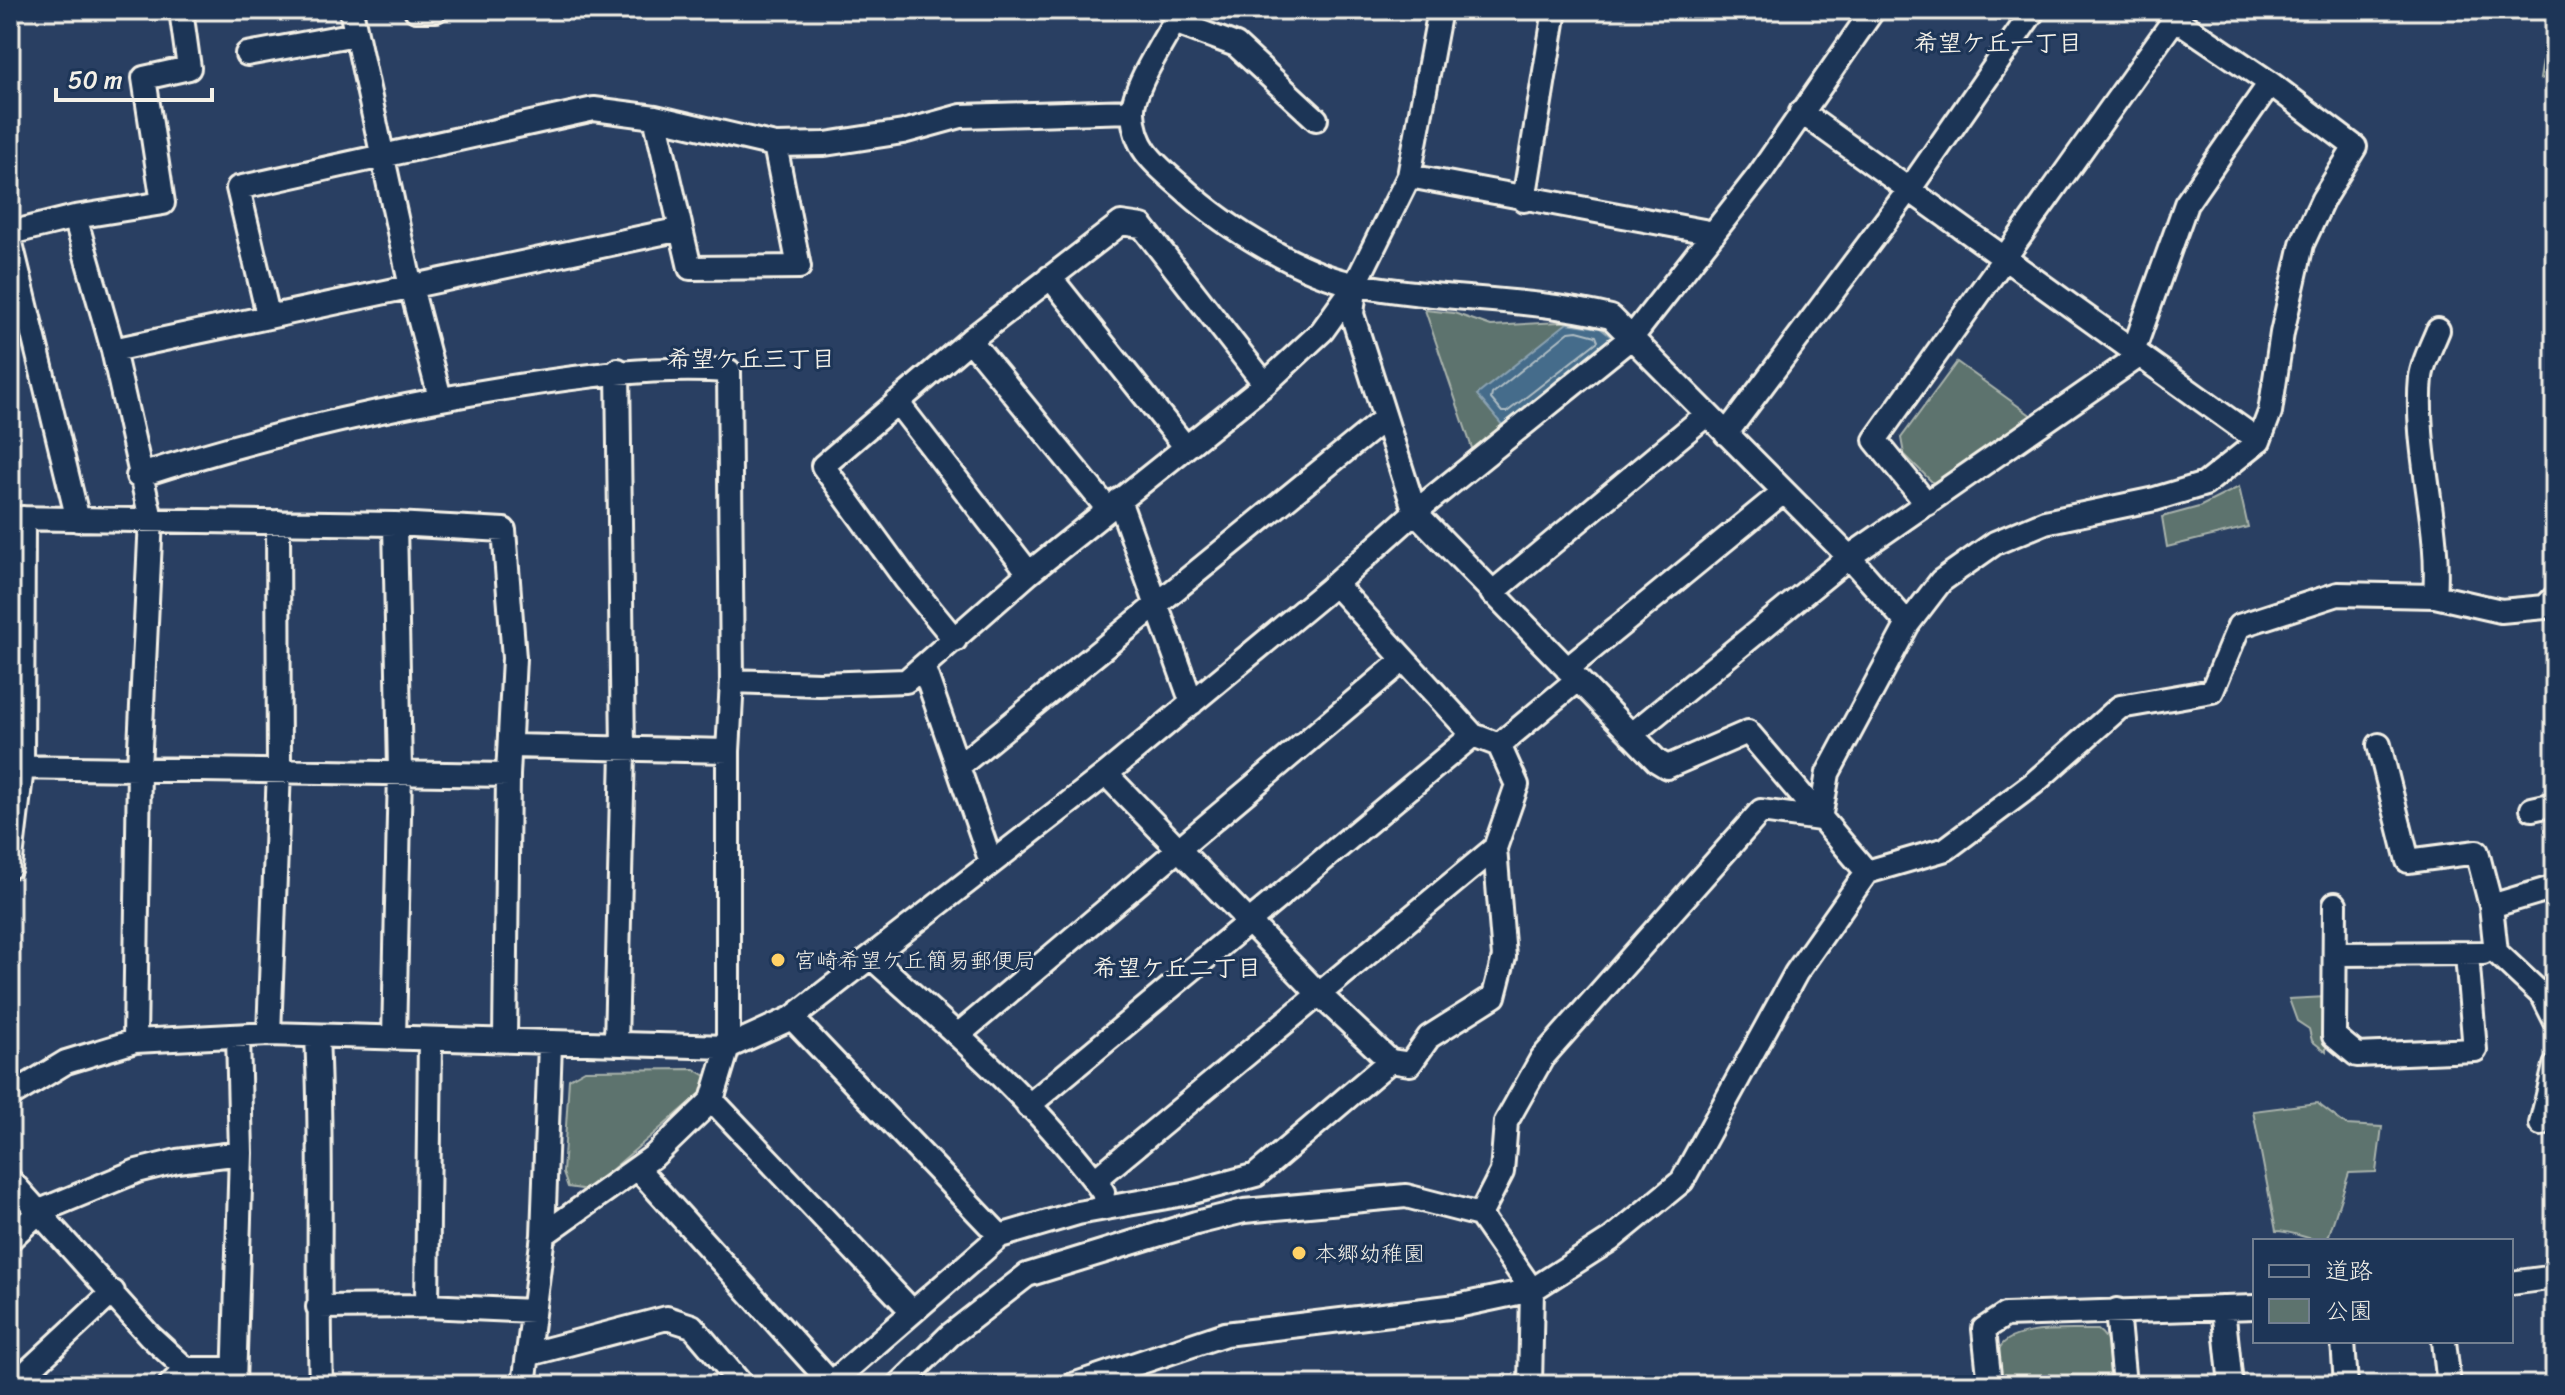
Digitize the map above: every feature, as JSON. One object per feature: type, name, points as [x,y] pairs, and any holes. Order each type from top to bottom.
[{"type":"street","points":[[78,520],[10,236],[75,217],[163,203],[144,78],[189,68],[181,10]]},
{"type":"street","points":[[351,10],[411,287],[440,398]]},
{"type":"street","points":[[416,10],[436,10]]},
{"type":"street","points":[[732,681],[819,684],[906,681],[1029,573],[1184,445],[1265,384],[1336,316],[1355,285],[1409,176],[1440,10]]},
{"type":"street","points":[[1524,200],[1555,10]]},
{"type":"street","points":[[10,1096],[66,1062],[135,1041],[269,1034],[728,1047],[792,1018],[1106,774],[1335,584],[1415,512],[1633,336],[1714,233],[1873,10]]},
{"type":"street","points":[[1726,434],[1909,190],[2034,10]]},
{"type":"street","points":[[1820,819],[1828,773],[1908,624],[1941,581],[1995,543],[2045,522],[2155,499],[2205,484],[2259,441],[2270,412],[2282,333],[2302,244],[2323,199],[2355,147],[2179,15],[2002,258],[1875,440],[1927,504]]},
{"type":"street","points":[[1316,119],[1236,45],[1178,16],[1153,57],[1132,111],[1142,152],[1203,207],[1311,269],[1355,285],[1459,299],[1570,307],[1611,317],[1633,336],[1782,493],[1849,557],[1908,624]]},
{"type":"street","points":[[247,54],[356,34]]},
{"type":"street","points":[[1631,735],[1849,557],[2136,352],[2186,204],[2270,83]]},
{"type":"street","points":[[268,315],[238,188],[594,109],[655,117],[775,145],[825,144],[903,132],[961,116],[1132,111]]},
{"type":"street","points":[[1801,112],[2259,441]]},
{"type":"street","points":[[655,117],[690,268],[799,267],[775,145]]},
{"type":"street","points":[[1409,176],[1524,200],[1714,233]]},
{"type":"street","points":[[75,217],[113,350],[138,476],[151,519],[139,768],[135,1041]]},
{"type":"street","points":[[955,640],[906,580],[823,466],[970,340],[1121,223],[1142,226],[1265,384]]},
{"type":"street","points":[[113,350],[681,229]]},
{"type":"street","points":[[1050,277],[1184,445]]},
{"type":"street","points":[[1355,285],[1352,314],[1415,512],[1631,735],[1667,767],[1748,732],[1867,872]]},
{"type":"street","points":[[2435,596],[2437,575],[2423,472],[2421,406],[2422,374],[2438,330]]},
{"type":"street","points":[[970,340],[1113,504],[1159,603],[1192,703]]},
{"type":"street","points":[[138,476],[224,448],[440,398],[618,370],[729,371],[732,681],[728,751],[728,1047],[712,1100],[637,1168],[543,1235]]},
{"type":"street","points":[[616,1044],[623,750],[618,370]]},
{"type":"street","points":[[897,402],[1029,573]]},
{"type":"street","points":[[1492,593],[1706,415]]},
{"type":"street","points":[[959,766],[1384,419]]},
{"type":"street","points":[[1499,745],[1572,674],[1782,493]]},
{"type":"street","points":[[10,867],[16,768],[16,518],[395,524],[504,530],[514,658],[512,746],[508,775],[505,1039]]},
{"type":"street","points":[[269,1034],[279,769],[278,522]]},
{"type":"street","points":[[394,1038],[400,771],[395,524]]},
{"type":"street","points":[[1106,774],[1318,993],[1390,1061],[1410,1064],[1429,1037],[1497,992],[1504,957],[1495,848],[1517,785],[1499,745],[1473,735],[1402,661],[1335,584]]},
{"type":"street","points":[[1073,1385],[1225,1334],[1457,1306],[1532,1290],[1610,1240],[1682,1181],[1796,973],[1867,872],[1946,849],[2034,783],[2120,707],[2212,691],[2239,626],[2338,594],[2435,596],[2501,611],[2545,607],[2555,597]]},
{"type":"street","points":[[958,1035],[1402,661]]},
{"type":"street","points":[[923,666],[991,862]]},
{"type":"street","points":[[1028,1106],[1473,735]]},
{"type":"street","points":[[2379,745],[2408,861],[2477,852],[2491,906],[2496,952],[2543,996],[2555,1020]]},
{"type":"street","points":[[512,746],[728,751]]},
{"type":"street","points":[[16,768],[279,769],[508,775]]},
{"type":"street","points":[[2532,809],[2555,804]]},
{"type":"street","points":[[1480,1215],[1502,1172],[1506,1122],[1542,1058],[1761,811],[1820,819]]},
{"type":"street","points":[[1095,1180],[1495,848]]},
{"type":"street","points":[[2491,906],[2555,887]]},
{"type":"street","points":[[2335,904],[2334,1036],[2357,1055],[2475,1050],[2467,955]]},
{"type":"street","points":[[2337,954],[2467,955],[2496,952]]},
{"type":"street","points":[[871,957],[958,1035],[1028,1106],[1095,1180],[1113,1206]]},
{"type":"street","points":[[792,1018],[1000,1236]]},
{"type":"street","points":[[10,1180],[113,1292],[150,1336],[178,1377],[234,1377],[241,1153],[238,1036]]},
{"type":"street","points":[[317,1037],[322,1144],[318,1307],[321,1385]]},
{"type":"street","points":[[427,1306],[430,1039]]},
{"type":"street","points":[[524,1385],[543,1235],[550,1044]]},
{"type":"street","points":[[637,1168],[830,1384],[1000,1236],[1113,1206],[1189,1193],[1256,1175],[1390,1061]]},
{"type":"street","points":[[2541,1124],[2555,1066]]},
{"type":"street","points":[[712,1100],[912,1311]]},
{"type":"street","points":[[10,1239],[40,1211],[137,1171],[177,1161],[241,1153]]},
{"type":"street","points":[[899,1385],[950,1335],[1027,1275],[1181,1227],[1244,1211],[1406,1196],[1480,1215],[1532,1290],[1530,1385]]},
{"type":"street","points":[[2513,1283],[2555,1277]]},
{"type":"street","points":[[13,1385],[113,1292]]},
{"type":"street","points":[[318,1307],[427,1306],[533,1311]]},
{"type":"street","points":[[1990,1385],[1984,1329],[2005,1315],[2253,1307]]},
{"type":"street","points":[[2223,1308],[2231,1385]]},
{"type":"street","points":[[2117,1310],[2124,1385]]},
{"type":"street","points":[[530,1354],[667,1318],[692,1326],[742,1385]]},
{"type":"street","points":[[2343,1343],[2346,1385]]},
{"type":"street","points":[[2444,1343],[2449,1385]]},
{"type":"green space","points":[[2551,10],[2555,10],[2555,76],[2540,79]]},
{"type":"green space","points":[[1425,310],[1454,313],[1491,326],[1577,321],[1601,327],[1618,339],[1473,451]]},
{"type":"green space","points":[[1957,362],[2043,424],[1937,487],[1904,454],[1901,438]]},
{"type":"green space","points":[[2239,487],[2248,527],[2167,547],[2162,517],[2199,507]]},
{"type":"green space","points":[[2326,997],[2326,1052],[2312,1041],[2309,1029],[2297,1021],[2289,999]]},
{"type":"green space","points":[[694,1069],[706,1076],[705,1090],[588,1190],[568,1187],[563,1173],[569,1079],[585,1070]]},
{"type":"green space","points":[[2317,1103],[2346,1125],[2382,1127],[2376,1172],[2349,1173],[2328,1239],[2276,1231],[2253,1111]]},
{"type":"green space","points":[[2098,1330],[2110,1348],[2113,1385],[2002,1385],[1998,1353],[2012,1337],[2041,1331]]},
{"type":"water","points":[[1567,323],[1600,328],[1614,339],[1503,426],[1477,395]]},
{"type":"place","name":"宮崎希望ケ丘簡易郵便局","points":[[778,960]]},
{"type":"place","name":"本郷幼稚園","points":[[1299,1253]]},
{"type":"district","name":"希望ケ丘一丁目","points":[[1998,43]]},
{"type":"district","name":"希望ケ丘三丁目","points":[[751,359]]},
{"type":"district","name":"希望ケ丘二丁目","points":[[1177,968]]}]
